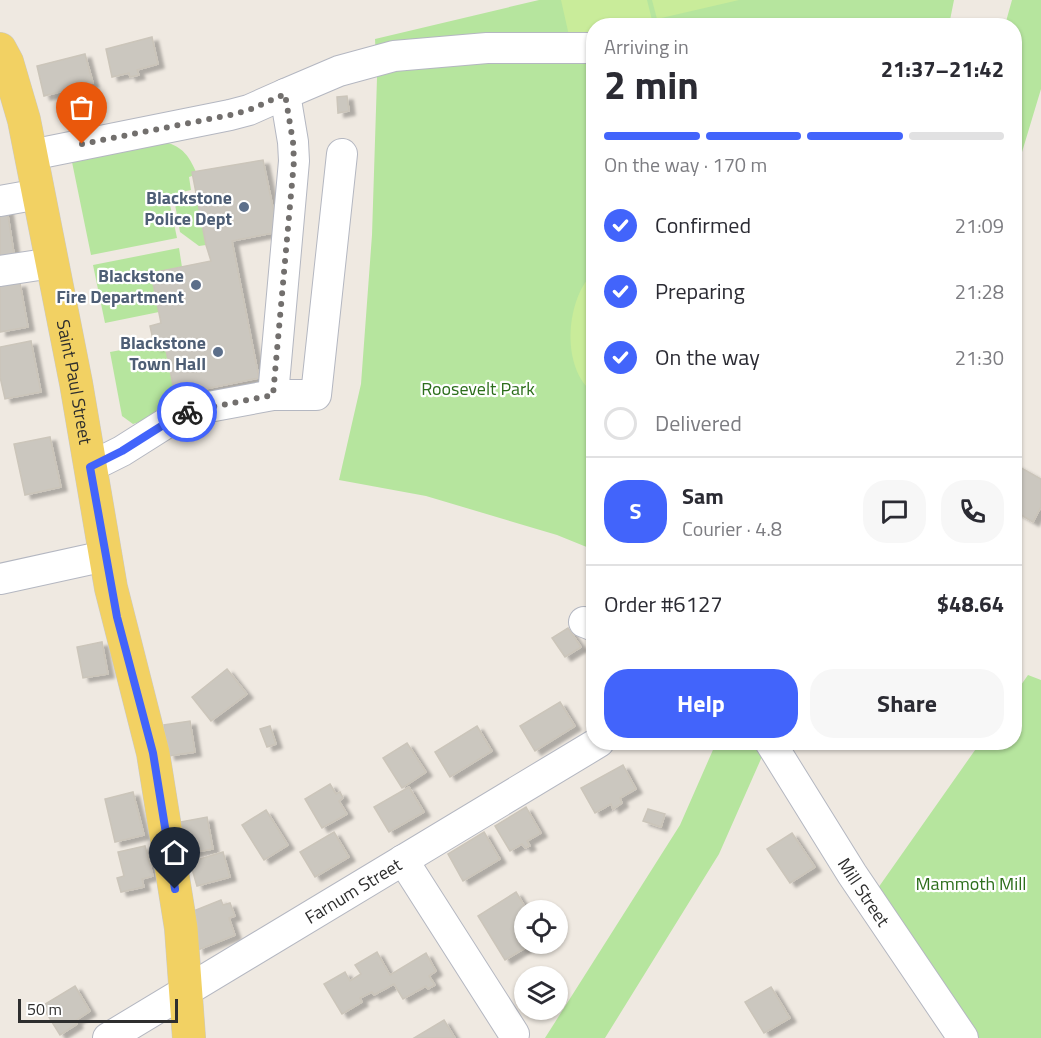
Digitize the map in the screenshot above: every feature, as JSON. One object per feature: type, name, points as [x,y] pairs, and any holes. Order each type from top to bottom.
[{"type":"main road","name":"Saint Paul Street","points":[[3,56],[24,120],[76,383],[117,617],[153,753],[181,928],[189,1038]]},
{"type":"street","points":[[31,155],[249,110],[339,71],[394,56],[487,48],[586,48]]},
{"type":"street","points":[[273,395],[292,200],[293,142],[285,94]]},
{"type":"street","points":[[90,467],[122,451],[179,415],[195,409],[273,395],[316,395],[342,154]]},
{"type":"street","points":[[0,201],[39,194]]},
{"type":"street","points":[[288,229],[332,233]]},
{"type":"street","points":[[0,271],[52,263]]},
{"type":"street","points":[[0,579],[105,556]]},
{"type":"street","name":"Farnum Street","points":[[108,1038],[586,750]]},
{"type":"street","name":"Mill Street","points":[[775,750],[852,874],[963,1038]]},
{"type":"street","points":[[403,860],[514,1034]]},
{"type":"green space","name":"Roosevelt Park","points":[[539,0],[954,0],[950,18],[586,18],[586,547],[557,535],[426,496],[339,480],[361,384],[372,235],[377,78],[375,39]]},
{"type":"green space","points":[[561,0],[647,0],[652,18],[586,18],[586,36],[570,40]]},
{"type":"green space","points":[[652,0],[739,0],[661,18],[657,18]]},
{"type":"green space","points":[[1012,0],[1041,0],[1041,89],[1022,152],[1022,18],[1007,18]]},
{"type":"green space","points":[[165,142],[185,153],[196,172],[189,177],[191,190],[168,195],[177,238],[91,255],[72,162]]},
{"type":"green space","points":[[196,194],[206,245],[199,246],[180,232],[174,199]]},
{"type":"green space","points":[[179,248],[182,267],[151,273],[159,312],[105,323],[93,265]]},
{"type":"green space","points":[[585,283],[586,385],[574,364],[571,348],[573,314],[577,298]]},
{"type":"green space","points":[[154,344],[155,347],[165,345],[193,394],[163,405],[143,421],[133,424],[122,416],[110,352]]},
{"type":"green space","name":"Mammoth Mill","points":[[1028,675],[1041,680],[1041,1038],[966,1038],[871,898],[975,750],[1022,750],[1022,684]]},
{"type":"green space","points":[[713,750],[765,750],[719,854],[605,1038],[545,1038],[556,1020],[568,1020],[568,1002],[680,825]]},
{"type":"building","points":[[152,37],[158,64],[137,70],[139,75],[130,77],[129,73],[112,77],[106,49]]},
{"type":"building","points":[[85,54],[93,83],[44,96],[37,66]]},
{"type":"building","points":[[347,96],[349,111],[338,113],[337,97]]},
{"type":"building","points":[[263,160],[278,232],[232,241],[259,378],[175,395],[165,345],[155,347],[150,326],[161,323],[151,273],[211,261],[192,172]]},
{"type":"building","points":[[7,209],[15,260],[0,262],[0,210]]},
{"type":"building","points":[[20,283],[28,327],[0,332],[0,286]]},
{"type":"building","points":[[31,341],[41,392],[5,399],[0,377],[0,347]]},
{"type":"building","points":[[50,437],[61,487],[25,495],[14,444]]},
{"type":"building","points":[[1022,468],[1041,479],[1041,507],[1033,522],[1022,516]]},
{"type":"building","points":[[568,628],[581,647],[565,657],[552,638]]},
{"type":"building","points":[[102,642],[108,674],[83,678],[77,647]]},
{"type":"building","points":[[227,669],[247,694],[211,721],[192,697]]},
{"type":"building","points":[[560,702],[575,726],[535,751],[520,726]]},
{"type":"building","points":[[190,721],[195,752],[169,756],[164,725]]},
{"type":"building","points":[[270,726],[276,744],[267,747],[260,729]]},
{"type":"building","points":[[477,726],[492,751],[450,777],[435,752]]},
{"type":"building","points":[[407,743],[426,772],[402,788],[383,758]]},
{"type":"building","points":[[623,765],[636,789],[620,798],[622,803],[613,809],[611,804],[595,813],[581,788]]},
{"type":"building","points":[[330,784],[336,794],[340,792],[343,798],[339,801],[347,814],[322,828],[305,799]]},
{"type":"building","points":[[409,787],[424,812],[389,832],[374,807]]},
{"type":"building","points":[[133,792],[144,835],[115,842],[105,799]]},
{"type":"building","points":[[526,807],[541,833],[527,841],[530,846],[525,848],[522,844],[510,851],[495,826]]},
{"type":"building","points":[[648,809],[665,814],[661,827],[643,821]]},
{"type":"building","points":[[266,810],[288,845],[264,860],[242,825]]},
{"type":"building","points":[[207,817],[213,849],[185,854],[180,822]]},
{"type":"building","points":[[334,832],[349,857],[315,877],[300,852]]},
{"type":"building","points":[[484,832],[500,859],[463,881],[448,854]]},
{"type":"building","points":[[792,833],[815,867],[790,883],[767,849]]},
{"type":"building","points":[[145,846],[153,876],[142,879],[144,887],[121,892],[117,878],[124,876],[118,852]]},
{"type":"building","points":[[223,852],[230,877],[197,886],[190,862]]},
{"type":"building","points":[[516,892],[521,900],[514,900],[515,954],[505,960],[478,916]]},
{"type":"building","points":[[221,900],[223,905],[230,903],[235,916],[229,918],[235,935],[198,950],[191,912]]},
{"type":"building","points":[[377,952],[390,975],[426,953],[436,971],[429,976],[435,985],[428,989],[426,986],[403,999],[394,984],[374,995],[372,992],[360,998],[362,1002],[342,1014],[324,984],[345,972],[350,981],[361,974],[355,965]]},
{"type":"building","points":[[75,986],[90,1011],[75,1021],[77,1024],[60,1035],[42,1006]]},
{"type":"building","points":[[771,987],[790,1018],[764,1033],[745,1002]]},
{"type":"building","points":[[444,1020],[455,1038],[414,1038]]},
{"type":"way so far","points":[[82,144],[230,115],[249,110],[285,94],[291,124],[294,161],[273,395],[187,412]]},
{"type":"place","name":"Blackstone Police Dept","points":[[244,207]]},
{"type":"place","name":"Blackstone Fire Department","points":[[196,285]]},
{"type":"place","name":"Blackstone Town Hall","points":[[218,352]]},
{"type":"route","points":[[175,889],[153,753],[117,617],[90,467],[122,451],[187,412]]}]
